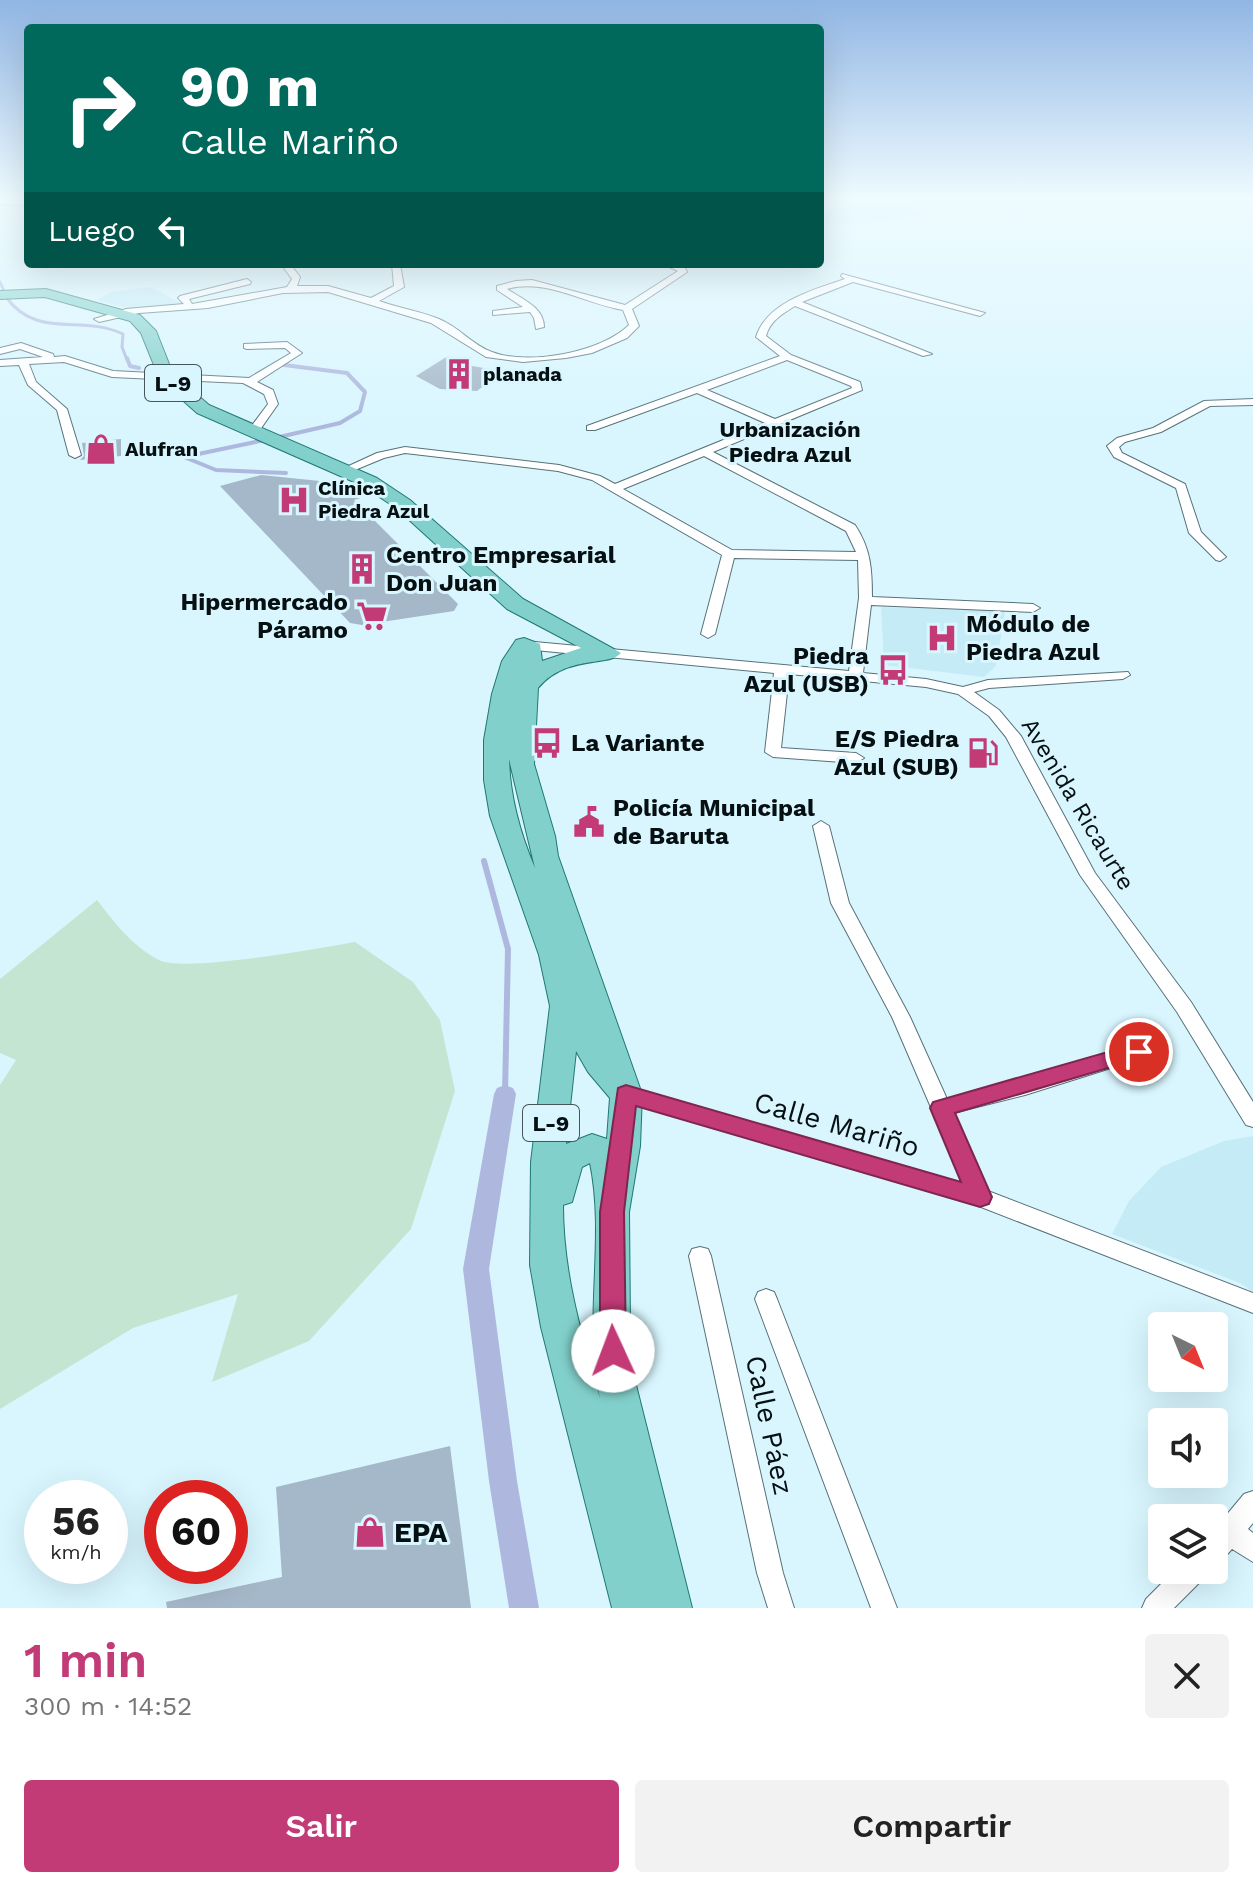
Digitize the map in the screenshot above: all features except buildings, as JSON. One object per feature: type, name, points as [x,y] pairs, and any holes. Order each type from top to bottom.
[{"type":"main road","name":"L-9","points":[[0,295],[36,291],[119,311],[145,326],[166,376],[203,409],[346,470],[403,504],[515,604],[557,629],[610,653]]},
{"type":"main road","name":"L-9","points":[[515,604],[523,620],[524,645]]},
{"type":"main road","name":"L-9","points":[[524,645],[532,649],[522,757],[524,780],[545,838],[544,856],[626,1094],[623,1146],[612,1212]]},
{"type":"main road","name":"L-9","points":[[524,645],[517,651],[496,734],[496,792],[507,835],[557,966],[565,1000],[552,1113],[546,1245],[552,1296],[605,1483],[634,1608]]},
{"type":"main road","points":[[528,685],[545,667],[560,660],[610,653]]},
{"type":"main road","points":[[565,1000],[599,1064],[626,1094]]},
{"type":"main road","name":"L-9","points":[[561,1327],[557,1236],[566,1159],[573,1153],[592,1147],[606,1157],[612,1212],[611,1326],[615,1377],[670,1608]]},
{"type":"street","points":[[290,289],[297,279],[291,271]]},
{"type":"street","points":[[373,300],[399,287],[397,271]]},
{"type":"street","points":[[539,327],[539,318],[532,309],[500,288],[532,282],[627,308],[683,271]]},
{"type":"street","points":[[617,487],[859,387],[787,357],[765,343],[761,330],[770,319],[795,303],[849,277],[980,313]]},
{"type":"street","points":[[192,306],[183,298],[247,282]]},
{"type":"street","points":[[99,319],[119,311],[192,306],[290,289],[325,288],[373,300],[444,324],[472,345],[506,359],[549,357],[617,341],[634,326],[627,308]]},
{"type":"street","points":[[795,303],[927,354]]},
{"type":"street","points":[[496,313],[532,309]]},
{"type":"street","points":[[247,346],[287,345],[297,353],[252,381]]},
{"type":"street","points":[[0,351],[21,346],[112,374],[252,381],[269,392],[273,404],[253,432]]},
{"type":"street","points":[[591,428],[787,357]]},
{"type":"street","points":[[0,363],[58,359]]},
{"type":"street","points":[[22,361],[32,383],[62,409],[75,455]]},
{"type":"street","points":[[699,390],[774,423]]},
{"type":"street","points":[[1220,557],[1195,533],[1181,486],[1118,455],[1113,446],[1121,440],[1157,430],[1208,403],[1253,402]]},
{"type":"street","points":[[346,470],[395,451],[559,468],[617,487],[729,554],[864,556]]},
{"type":"street","points":[[704,452],[851,528],[860,537],[864,556],[864,601],[856,675]]},
{"type":"street","points":[[708,634],[729,554]]},
{"type":"street","points":[[864,601],[1033,608]]},
{"type":"street","name":"Avenida Ricaurte","points":[[524,645],[856,675],[963,691],[994,713],[1013,736],[1088,875],[1184,1007],[1253,1119]]},
{"type":"street","points":[[782,669],[773,752],[856,758]]},
{"type":"street","points":[[963,691],[988,684],[1123,675]]},
{"type":"street","points":[[821,826],[840,903],[901,1017],[980,1197]]},
{"type":"street","points":[[941,1108],[1025,1087],[1139,1052]]},
{"type":"street","name":"Calle Mariño","points":[[626,1094],[980,1197],[1250,1294]]},
{"type":"street","name":"Calle Páez","points":[[700,1256],[770,1573],[781,1608]]},
{"type":"street","points":[[766,1299],[884,1608]]},
{"type":"street","points":[[1228,1533],[1253,1503]]},
{"type":"street","points":[[1228,1542],[1253,1549]]},
{"type":"street","points":[[1155,1608],[1180,1584]]},
{"type":"shaded area","points":[[151,287],[184,305],[136,311],[96,300],[112,292]]},
{"type":"shaded area","name":"Módulo de Piedra Azul","points":[[881,607],[1005,611],[996,666],[984,677],[884,665]]},
{"type":"shaded area","points":[[1253,1136],[1253,1292],[1240,1283],[1112,1234],[1129,1201],[1161,1167],[1224,1141]]},
{"type":"green space","points":[[97,900],[140,948],[159,960],[173,963],[223,962],[355,942],[413,982],[440,1020],[455,1091],[411,1229],[309,1341],[212,1382],[238,1294],[133,1328],[0,1409],[0,1085],[16,1060],[0,1053],[0,979]]},
{"type":"waterway","points":[[0,282],[4,291]]},
{"type":"waterway","points":[[6,297],[31,318],[107,328],[123,334],[122,347],[127,360]]},
{"type":"waterway","points":[[127,358],[130,366],[139,368]]},
{"type":"waterway","points":[[275,438],[340,423],[360,411],[365,392],[347,373],[284,365]]},
{"type":"waterway","points":[[265,440],[184,457],[216,470],[286,473]]},
{"type":"waterway","points":[[484,861],[508,949],[505,1094]]},
{"type":"waterway","points":[[505,1094],[476,1269],[503,1481],[524,1608]]},
{"type":"place","name":"planada","points":[[459,374]]},
{"type":"place","name":"Alufran","points":[[101,449]]},
{"type":"place","name":"Clínica Piedra Azul","points":[[294,500]]},
{"type":"place","name":"Centro Empresarial Don Juan","points":[[362,569]]},
{"type":"place","name":"Hipermercado Páramo","points":[[372,616]]},
{"type":"place","name":"Módulo de Piedra Azul","points":[[942,638]]},
{"type":"place","name":"Piedra Azul (USB)","points":[[893,670]]},
{"type":"place","name":"La Variante","points":[[547,743]]},
{"type":"place","name":"E/S Piedra Azul (SUB)","points":[[983,753]]},
{"type":"place","name":"Policía Municipal de Baruta","points":[[589,822]]},
{"type":"place","name":"EPA","points":[[370,1532]]},
{"type":"district","name":"Urbanización Piedra Azul","points":[[790,442]]},
{"type":"route","points":[[613,1351],[612,1212],[623,1146],[626,1094],[980,1197],[941,1108],[1025,1087],[1139,1052]]}]
